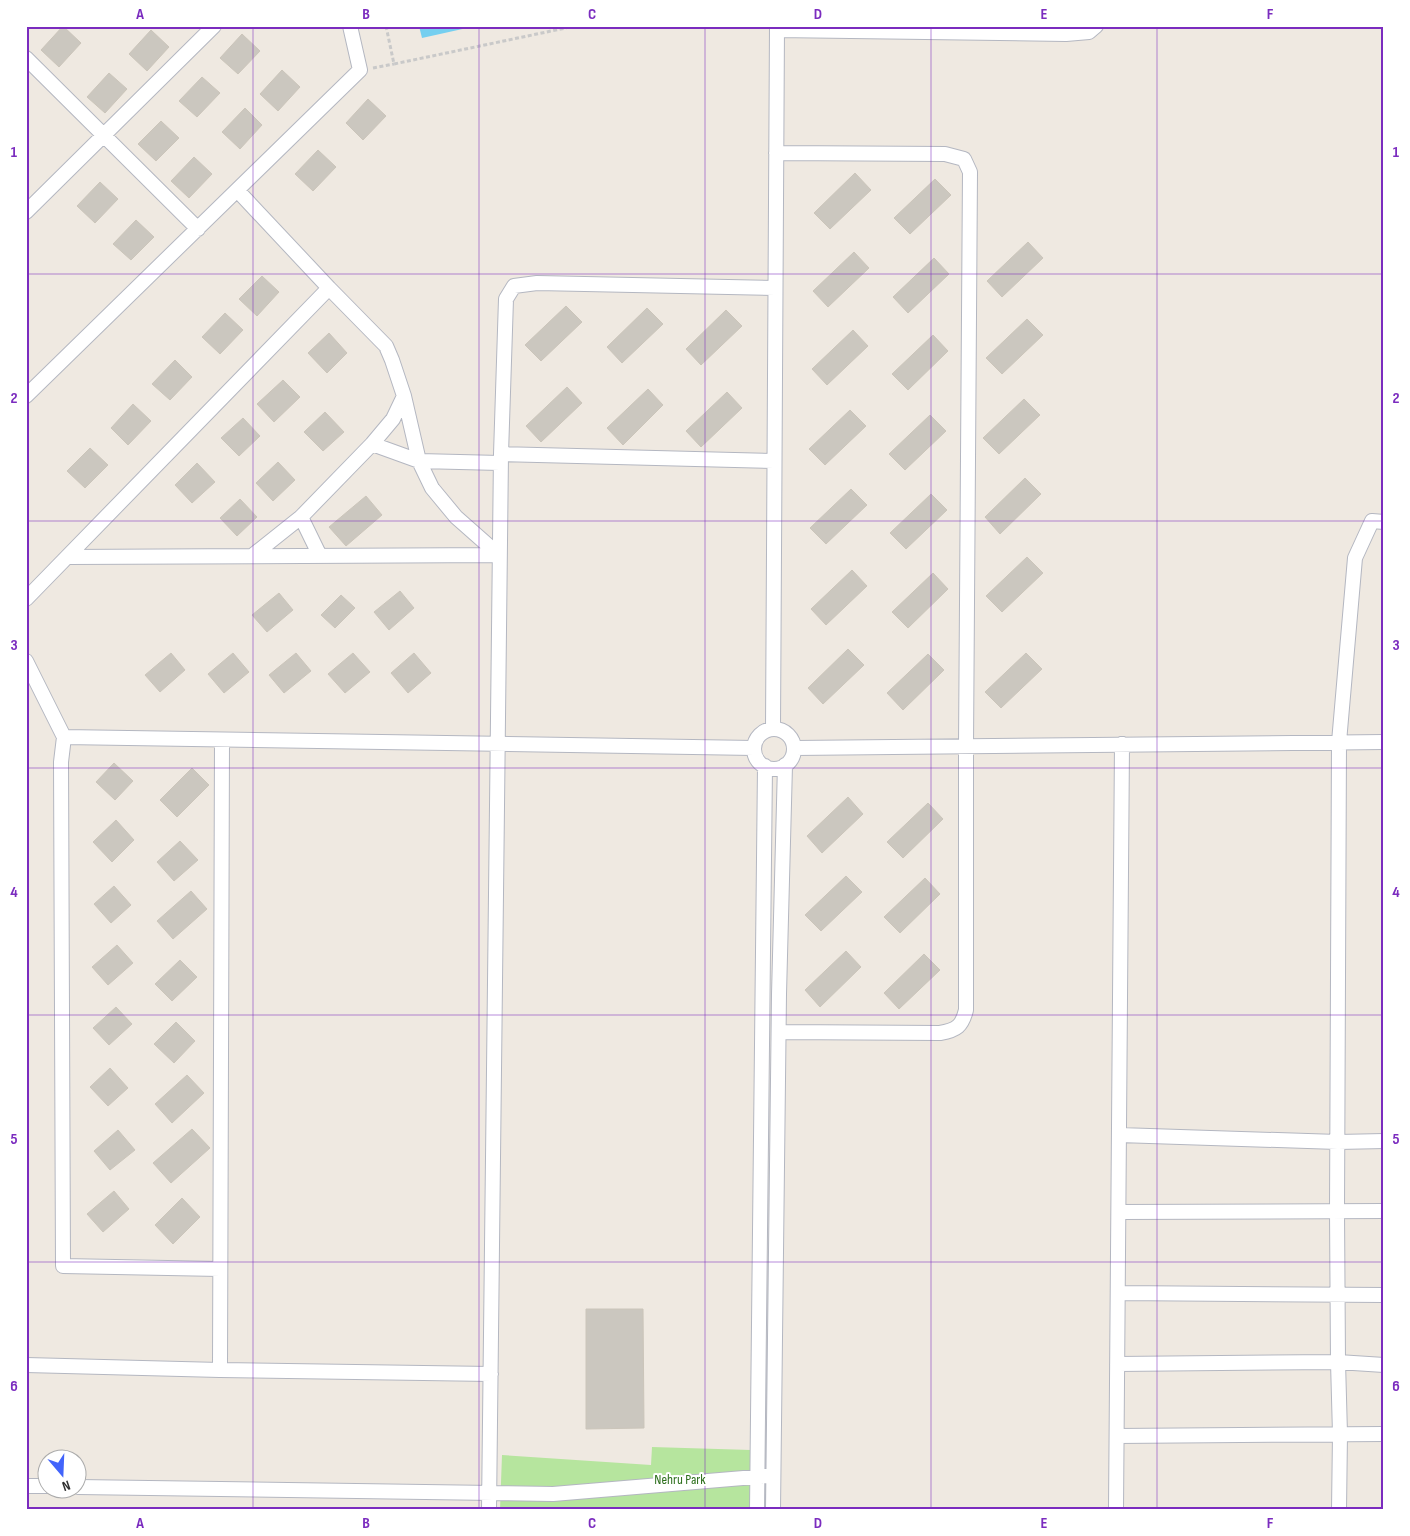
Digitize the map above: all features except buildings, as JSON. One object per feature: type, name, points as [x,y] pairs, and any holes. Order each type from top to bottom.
[{"type":"street","points":[[26,212],[214,26]]},
{"type":"street","points":[[26,396],[360,70],[350,26]]},
{"type":"street","points":[[773,728],[777,28],[1066,34],[1089,32],[1096,26]]},
{"type":"street","points":[[26,58],[198,229]]},
{"type":"street","points":[[776,153],[945,154],[964,159],[970,172],[966,1010],[963,1022],[953,1030],[940,1033],[779,1032]]},
{"type":"street","points":[[237,190],[386,346],[404,396],[420,461],[432,488],[456,516],[500,555]]},
{"type":"street","points":[[489,1510],[500,459],[506,299],[514,286],[538,283],[775,288]]},
{"type":"street","points":[[26,599],[329,288]]},
{"type":"street","points":[[252,556],[301,517],[372,444],[393,419],[404,396]]},
{"type":"street","points":[[372,444],[420,461],[500,459],[774,461]]},
{"type":"street","points":[[301,517],[320,556]]},
{"type":"street","points":[[1339,1510],[1340,1434],[1337,1211],[1340,742],[1355,558],[1372,521],[1384,522]]},
{"type":"street","points":[[67,557],[500,555]]},
{"type":"street","points":[[26,661],[64,737],[61,762],[63,1266],[220,1269]]},
{"type":"street","points":[[773,728],[785,731],[793,740],[794,748],[795,751],[790,762],[780,768],[769,769],[759,763],[754,752],[755,741],[762,732],[773,728]]},
{"type":"street","points":[[64,737],[754,748]]},
{"type":"street","points":[[220,1370],[222,740]]},
{"type":"street","points":[[794,748],[1384,742]]},
{"type":"street","points":[[1116,1510],[1122,744]]},
{"type":"street","points":[[773,1510],[779,1032],[785,765]]},
{"type":"street","points":[[757,1510],[765,766]]},
{"type":"street","points":[[1119,1136],[1338,1142],[1384,1141]]},
{"type":"street","points":[[1118,1212],[1384,1211]]},
{"type":"street","points":[[1118,1293],[1384,1295]]},
{"type":"street","points":[[1117,1364],[1338,1362],[1384,1365]]},
{"type":"street","points":[[26,1365],[491,1374]]},
{"type":"street","points":[[1117,1436],[1384,1434]]},
{"type":"street","points":[[88,1487],[553,1494],[773,1476]]},
{"type":"path","points":[[386,26],[394,64]]},
{"type":"path","points":[[360,70],[575,26]]},
{"type":"green space","name":"Nehru Park","points":[[652,1447],[751,1450],[751,1510],[500,1510],[502,1455],[651,1465]]},
{"type":"water","points":[[419,26],[476,26],[422,38]]}]
